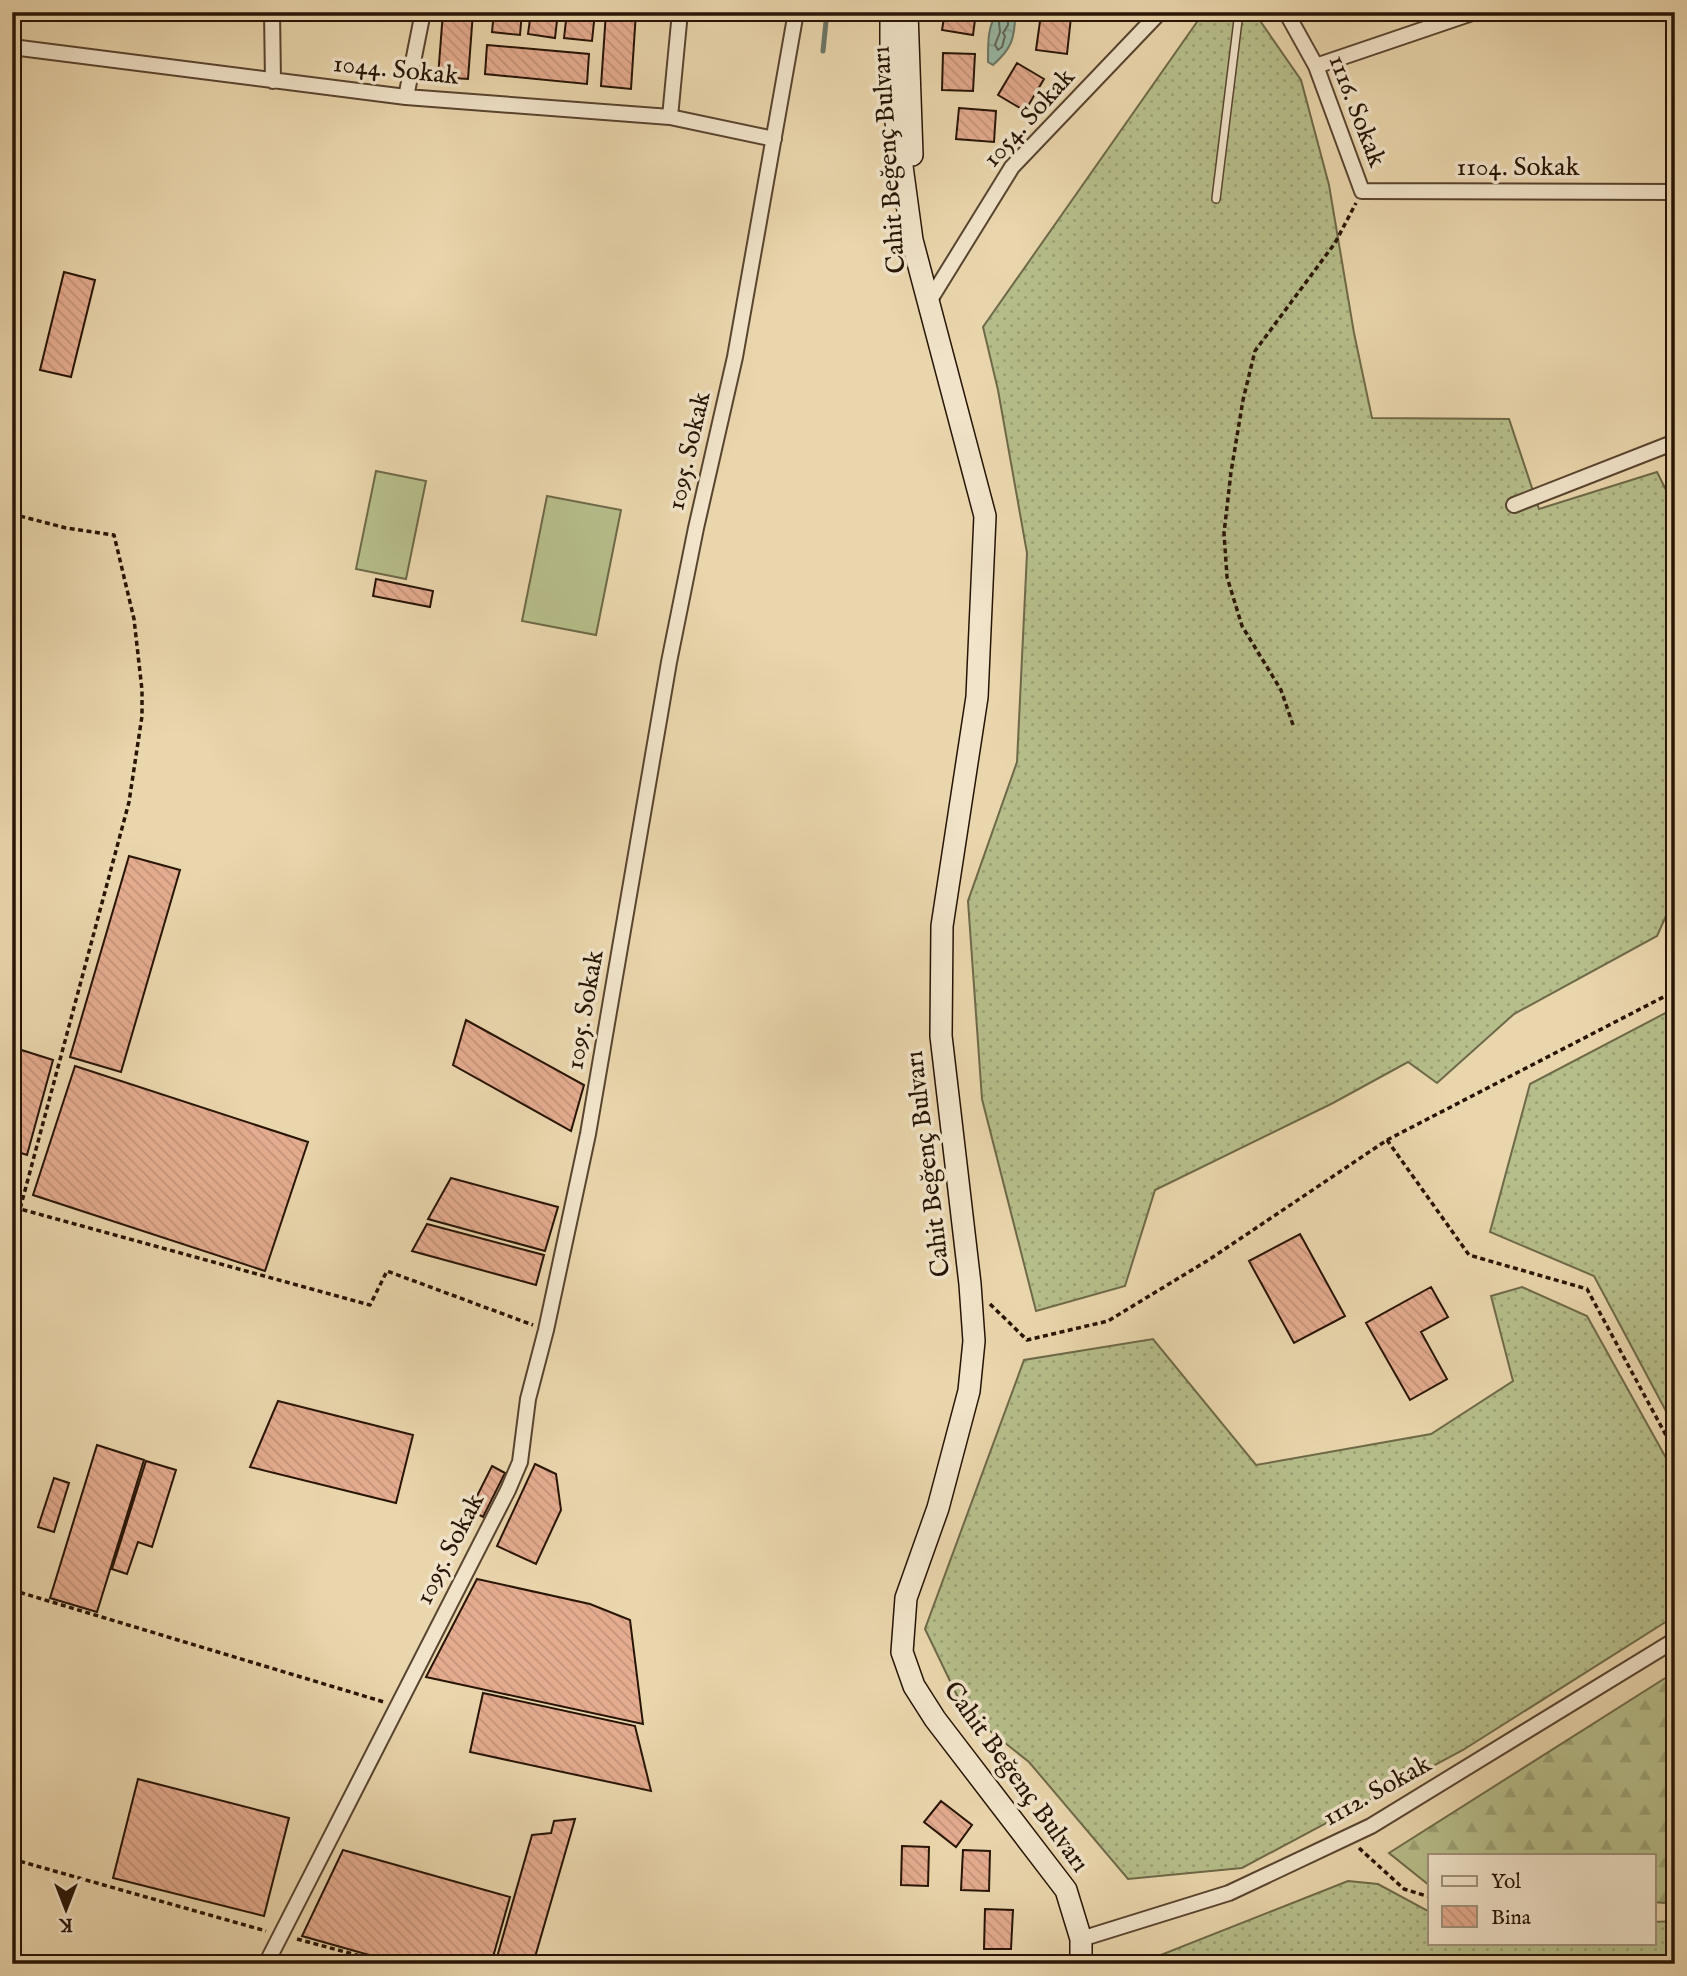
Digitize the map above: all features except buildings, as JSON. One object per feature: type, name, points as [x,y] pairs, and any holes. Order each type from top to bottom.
[{"type":"main road","name":"Cahit Beğenç Bulvarı","points":[[891,12],[891,85],[912,240],[985,516],[977,697],[942,926],[941,1036],[970,1284],[974,1341],[969,1391],[938,1508],[906,1598],[902,1652],[915,1686],[935,1719],[1066,1890],[1081,1939],[1081,1964]]},
{"type":"main road","name":"Cahit Beğenç Bulvarı","points":[[907,12],[913,164],[928,303]]},
{"type":"street","points":[[272,12],[272,81]]},
{"type":"street","points":[[405,97],[423,12]]},
{"type":"street","points":[[670,117],[680,12]]},
{"type":"street","name":"1095. Sokak","points":[[266,1964],[520,1462],[528,1399],[589,1134],[669,662],[696,528],[736,357],[796,12]]},
{"type":"street","name":"1054. Sokak","points":[[928,303],[1012,167],[1160,12]]},
{"type":"street","name":"1116. Sokak","points":[[1286,12],[1315,66],[1362,191]]},
{"type":"street","points":[[1315,66],[1475,12]]},
{"type":"street","name":"1044. Sokak","points":[[12,47],[405,97],[670,117],[774,139]]},
{"type":"street","name":"1104. Sokak","points":[[1362,191],[1675,192]]},
{"type":"street","points":[[1514,505],[1675,442]]},
{"type":"street","name":"1112. Sokak","points":[[1081,1939],[1229,1893],[1371,1826],[1673,1643]]},
{"type":"lane","points":[[1216,199],[1239,12]]},
{"type":"path","points":[[1293,725],[1281,690],[1242,626],[1227,577],[1224,533],[1231,472],[1243,400],[1255,351],[1335,243],[1362,191]]},
{"type":"path","points":[[12,514],[66,528],[114,535],[134,619],[142,690],[142,716],[130,802],[20,1209],[370,1305],[387,1271],[546,1329]]},
{"type":"path","points":[[970,1284],[1027,1340],[1108,1321],[1210,1259],[1387,1140],[1675,991]]},
{"type":"path","points":[[1387,1140],[1469,1255],[1587,1289],[1675,1452]]},
{"type":"path","points":[[12,1590],[396,1706]]},
{"type":"path","points":[[1347,1837],[1404,1889],[1428,1896]]},
{"type":"path","points":[[12,1859],[390,1964]]},
{"type":"green space","points":[[1204,12],[1254,12],[1301,80],[1329,185],[1354,333],[1372,418],[1509,419],[1539,509],[1657,472],[1675,508],[1675,762],[1667,765],[1675,803],[1675,896],[1657,936],[1514,1014],[1437,1083],[1408,1062],[1333,1103],[1155,1190],[1125,1286],[1036,1311],[982,1099],[968,901],[1017,762],[1027,553],[998,390],[983,327]]},
{"type":"green space","points":[[376,471],[426,481],[406,579],[356,569]]},
{"type":"green space","points":[[547,496],[621,510],[596,635],[522,621]]},
{"type":"green space","points":[[1675,1008],[1675,1428],[1594,1276],[1490,1232],[1530,1084]]},
{"type":"green space","points":[[1522,1287],[1587,1316],[1675,1474],[1675,1616],[1463,1750],[1242,1868],[1128,1879],[1029,1762],[964,1710],[925,1629],[1024,1360],[1153,1339],[1256,1465],[1431,1434],[1513,1381],[1491,1296]]},
{"type":"green space","points":[[1670,1675],[1675,1682],[1675,1895],[1664,1903],[1656,1902],[1656,1854],[1428,1854],[1428,1884],[1389,1853]]},
{"type":"green space","points":[[1348,1881],[1378,1884],[1428,1911],[1428,1944],[1656,1944],[1656,1922],[1675,1921],[1675,1964],[1138,1964]]},
{"type":"water","points":[[998,12],[1011,12],[1015,15],[1015,23],[1011,43],[993,65],[988,62],[989,36]]},
{"type":"waterway","points":[[823,51],[827,12]]}]
